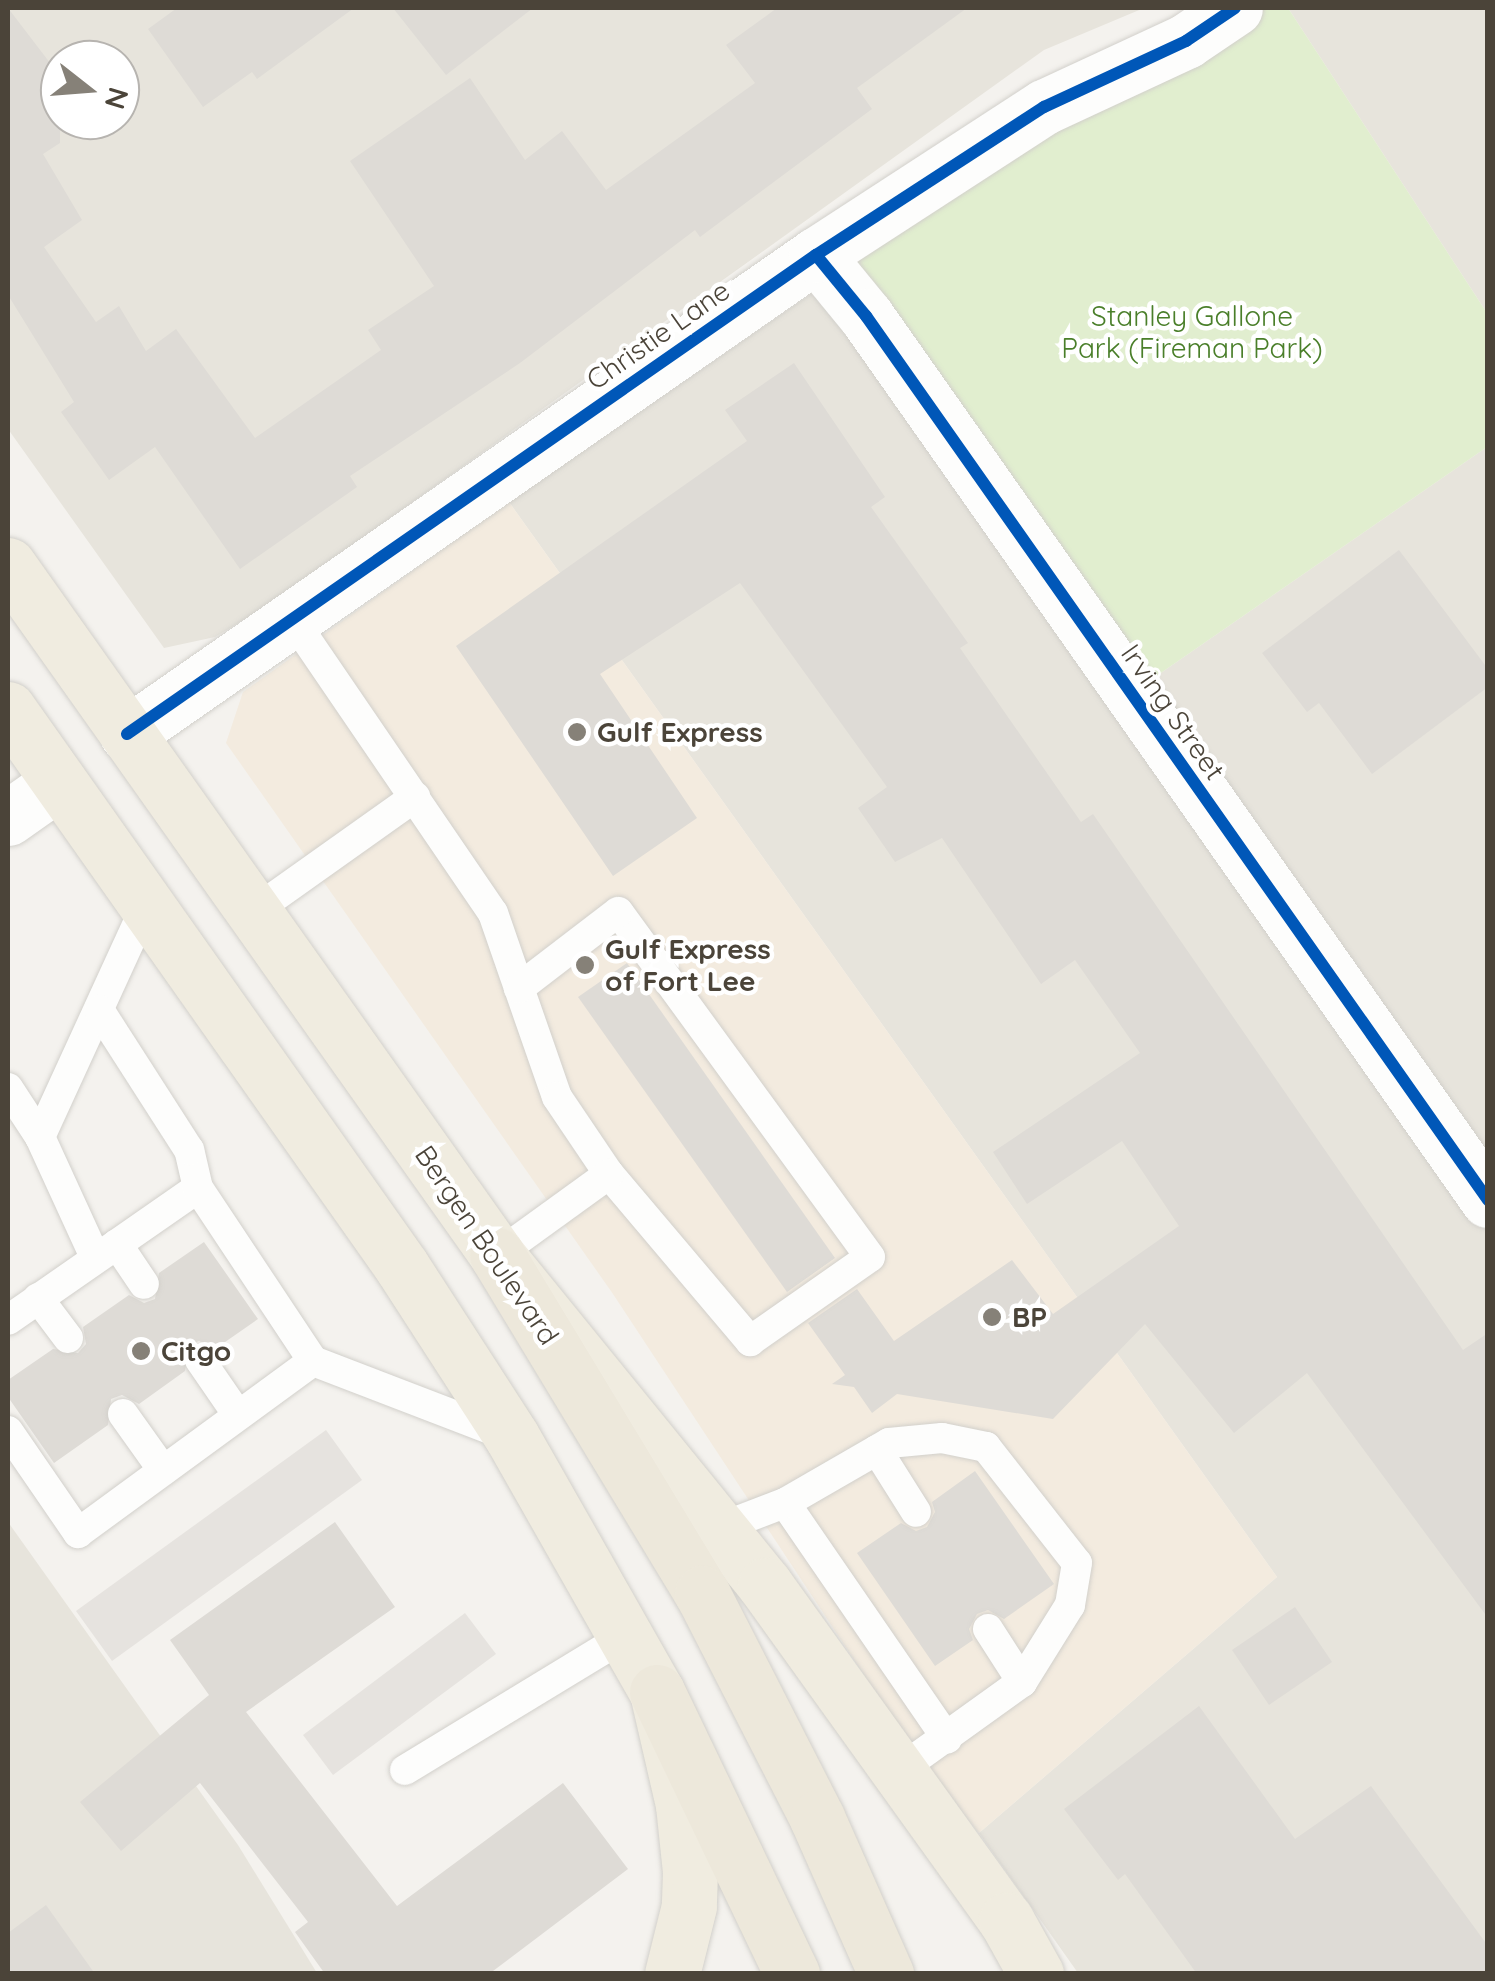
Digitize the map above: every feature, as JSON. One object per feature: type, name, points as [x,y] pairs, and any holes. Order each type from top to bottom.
[{"type":"highway","name":"Bergen Boulevard","points":[[8,565],[497,1254],[702,1593],[886,1974]]},
{"type":"highway","points":[[8,710],[392,1252],[512,1437],[657,1692],[792,1974]]},
{"type":"highway","points":[[497,1254],[722,1527],[1006,1920],[1036,1974]]},
{"type":"highway","points":[[657,1692],[684,1805],[690,1872],[690,1906],[672,1974]]},
{"type":"street","name":"Christie Lane","points":[[127,734],[291,617],[503,478],[816,255],[1044,107],[1186,41],[1235,8]]},
{"type":"street","name":"Irving Street","points":[[816,255],[866,316],[1488,1200]]},
{"type":"street","points":[[8,818],[59,782]]},
{"type":"lane","points":[[291,617],[493,912],[519,988],[557,1097],[609,1174],[750,1341],[870,1257],[618,912],[519,988]]},
{"type":"lane","points":[[253,912],[415,797]]},
{"type":"lane","points":[[40,1137],[146,906]]},
{"type":"lane","points":[[99,1010],[188,1150],[198,1188],[313,1360],[512,1437]]},
{"type":"lane","points":[[8,1088],[106,1250],[144,1284]]},
{"type":"lane","points":[[497,1254],[609,1174]]},
{"type":"lane","points":[[8,1320],[198,1188]]},
{"type":"lane","points":[[38,1298],[68,1338]]},
{"type":"lane","points":[[200,1360],[238,1415]]},
{"type":"lane","points":[[8,1431],[78,1532],[313,1360]]},
{"type":"lane","points":[[124,1414],[162,1470]]},
{"type":"lane","points":[[722,1527],[785,1503],[877,1450],[942,1438],[986,1447],[1078,1562],[1070,1605],[1022,1682],[898,1772]]},
{"type":"lane","points":[[877,1450],[916,1512]]},
{"type":"lane","points":[[785,1503],[947,1738]]},
{"type":"lane","points":[[988,1630],[1022,1682]]},
{"type":"lane","points":[[405,1770],[627,1635]]},
{"type":"shaded area","points":[[8,8],[1144,8],[1044,50],[276,600],[215,637],[164,648],[8,429]]},
{"type":"shaded area","points":[[1288,8],[1487,8],[1487,313]]},
{"type":"shaded area","points":[[811,294],[844,314],[1487,1213],[1487,1973],[1078,1973],[979,1833],[1277,1577],[509,502]]},
{"type":"shaded area","points":[[1487,447],[1487,1200],[1129,695]]},
{"type":"shaded area","points":[[509,502],[1277,1577],[979,1833],[926,1769],[613,1294],[226,743],[243,692]]},
{"type":"shaded area","points":[[326,1430],[362,1480],[112,1661],[76,1611]]},
{"type":"shaded area","points":[[8,1522],[238,1845],[317,1973],[8,1973]]},
{"type":"shaded area","points":[[465,1613],[496,1654],[333,1775],[303,1735]]},
{"type":"green space","name":"Stanley Gallone Park (Fireman Park)","points":[[1235,8],[1288,8],[1487,313],[1487,447],[1129,695],[816,255]]},
{"type":"building","points":[[8,8],[40,50],[40,140],[60,140],[43,154],[82,220],[44,247],[96,322],[119,306],[146,351],[176,329],[255,438],[381,350],[368,330],[434,286],[350,161],[470,78],[525,160],[562,131],[606,190],[755,83],[726,45],[777,8],[967,8],[857,88],[872,109],[700,237],[695,230],[520,363],[350,476],[357,487],[240,569],[155,447],[109,480],[61,412],[74,402],[8,295]]},
{"type":"building","points":[[177,8],[354,8],[257,79],[252,72],[203,107],[148,29]]},
{"type":"building","points":[[393,8],[533,8],[446,75]]},
{"type":"building","points":[[794,363],[885,497],[871,507],[968,643],[960,648],[1081,822],[1093,814],[1463,1350],[1488,1333],[1488,1618],[1307,1373],[1234,1433],[1145,1324],[1053,1419],[897,1394],[872,1413],[854,1387],[832,1384],[845,1375],[808,1323],[857,1289],[894,1341],[1012,1260],[1053,1314],[1179,1226],[1122,1141],[1027,1204],[993,1152],[1140,1053],[1075,960],[1041,984],[942,838],[895,862],[858,808],[887,787],[740,583],[600,674],[697,818],[613,876],[456,646],[747,441],[725,410]]},
{"type":"building","points":[[1399,550],[1488,669],[1488,687],[1372,774],[1319,703],[1307,712],[1262,653]]},
{"type":"building","points":[[627,963],[835,1258],[787,1292],[578,997]]},
{"type":"building","points":[[204,1242],[258,1319],[215,1349],[199,1341],[189,1345],[185,1371],[139,1404],[122,1395],[111,1399],[108,1425],[54,1463],[8,1397],[8,1380],[53,1349],[78,1353],[86,1344],[83,1327],[129,1295],[144,1303],[155,1299],[159,1273]]},
{"type":"building","points":[[975,1471],[1054,1584],[1004,1619],[988,1610],[977,1614],[969,1629],[973,1640],[935,1666],[857,1553],[901,1523],[916,1531],[927,1527],[935,1512],[932,1502]]},
{"type":"building","points":[[335,1522],[395,1607],[246,1712],[397,1906],[563,1783],[628,1869],[489,1974],[325,1974],[295,1932],[308,1922],[200,1783],[121,1851],[80,1802],[209,1695],[170,1640]]},
{"type":"building","points":[[1295,1607],[1332,1662],[1269,1705],[1232,1650]]},
{"type":"building","points":[[1199,1706],[1295,1839],[1371,1786],[1488,1946],[1488,1974],[1197,1974],[1125,1874],[1118,1880],[1064,1809]]},
{"type":"building","points":[[46,1905],[95,1974],[8,1974],[8,1933]]},
{"type":"cycle path","points":[[127,734],[816,255],[1044,107],[1186,41],[1235,8]]},
{"type":"cycle path","points":[[816,255],[866,316],[1488,1200]]},
{"type":"place","name":"Gulf Express","points":[[577,732]]},
{"type":"place","name":"Gulf Express of Fort Lee","points":[[585,965]]},
{"type":"place","name":"BP","points":[[992,1317]]},
{"type":"place","name":"Citgo","points":[[141,1351]]}]
